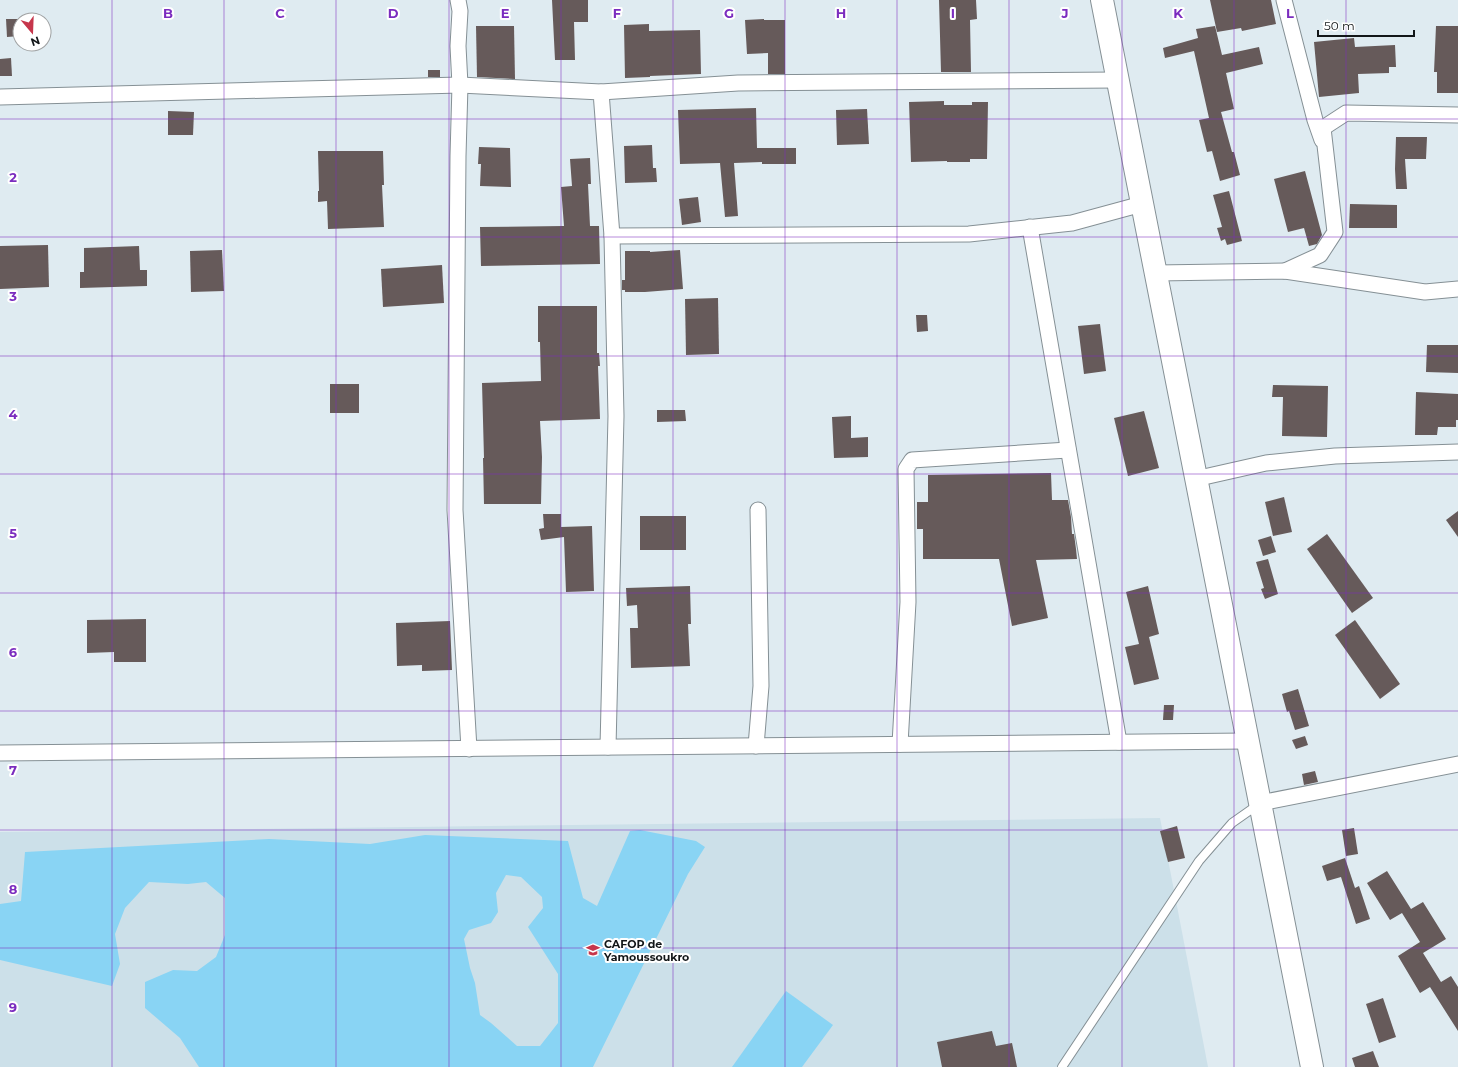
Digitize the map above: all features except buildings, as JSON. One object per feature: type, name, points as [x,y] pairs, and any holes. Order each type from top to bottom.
[{"type":"street","points":[[458,0],[460,11],[458,46],[460,85],[455,510],[469,749]]},
{"type":"street","points":[[1102,0],[1195,479],[1312,1067]]},
{"type":"street","points":[[1284,0],[1315,120],[1324,146]]},
{"type":"street","points":[[0,97],[460,85],[601,92],[738,83],[1118,80]]},
{"type":"street","points":[[601,92],[612,236],[616,416],[608,747]]},
{"type":"street","points":[[1285,271],[1320,256],[1335,232],[1323,128],[1346,113],[1458,115]]},
{"type":"street","points":[[612,236],[734,234],[970,234],[1072,223],[1142,204]]},
{"type":"street","points":[[1030,227],[1119,742]]},
{"type":"street","points":[[1156,272],[1285,271],[1425,292],[1458,289]]},
{"type":"street","points":[[900,744],[908,602],[906,469],[912,460],[1068,450]]},
{"type":"street","points":[[1195,479],[1266,463],[1335,456],[1458,452]]},
{"type":"street","points":[[756,746],[761,686],[758,510]]},
{"type":"street","points":[[0,753],[1248,741]]},
{"type":"street","points":[[1260,803],[1458,764]]},
{"type":"lane","points":[[1062,1067],[1199,861],[1232,823],[1260,803]]},
{"type":"shaded area","name":"CAFOP de Yamoussoukro","points":[[1160,818],[1208,1067],[0,1067],[0,832]]},
{"type":"shaded area","points":[[640,830],[696,841],[705,847],[688,874],[593,1067],[199,1067],[180,1038],[145,1008],[145,982],[173,970],[197,971],[216,957],[225,935],[225,898],[206,882],[188,884],[149,882],[125,908],[115,934],[120,964],[112,986],[0,960],[0,904],[21,901],[25,852],[269,839],[370,844],[425,835],[568,841],[583,898],[597,906],[630,831]],"holes":[[[506,875],[521,877],[542,897],[543,908],[528,927],[558,974],[558,1023],[540,1046],[517,1046],[480,1015],[475,983],[470,968],[464,939],[469,930],[491,923],[498,912],[496,893]]]},
{"type":"shaded area","points":[[786,991],[833,1025],[802,1067],[732,1067]]},
{"type":"place","name":"CAFOP de Yamoussoukro","points":[[593,950]]}]
